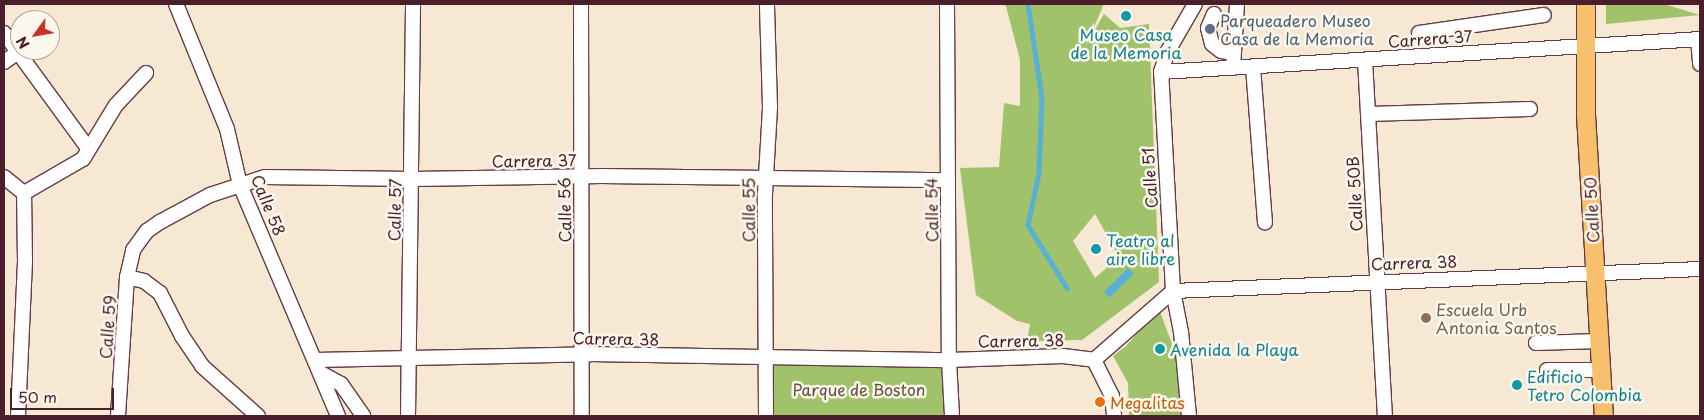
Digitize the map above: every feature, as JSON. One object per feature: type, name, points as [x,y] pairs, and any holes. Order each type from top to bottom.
[{"type":"main road","name":"Calle 50","points":[[1586,4],[1586,115],[1604,416]]},
{"type":"street","name":"Calle 58","points":[[179,4],[227,130],[240,185],[338,416]]},
{"type":"street","name":"Calle 57","points":[[408,416],[414,4]]},
{"type":"street","name":"Calle 56","points":[[581,4],[582,416]]},
{"type":"street","name":"Calle 55","points":[[766,416],[766,177],[770,107],[767,4]]},
{"type":"street","name":"Calle 54","points":[[947,4],[949,360],[952,416]]},
{"type":"street","name":"Calle 51","points":[[1189,416],[1173,291],[1161,72],[1168,51],[1194,4]]},
{"type":"street","points":[[1233,68],[1237,4]]},
{"type":"street","points":[[1214,14],[1208,28],[1212,44],[1221,51],[1234,54]]},
{"type":"street","points":[[1419,34],[1544,15]]},
{"type":"street","name":"Carrera 37","points":[[1161,72],[1699,39]]},
{"type":"street","points":[[1699,39],[1700,64]]},
{"type":"street","points":[[22,60],[87,147]]},
{"type":"street","name":"Calle 50B","points":[[1365,60],[1385,416]]},
{"type":"street","points":[[1253,67],[1265,223]]},
{"type":"street","points":[[24,193],[83,159],[87,147],[116,105],[146,73]]},
{"type":"street","points":[[1368,114],[1530,109]]},
{"type":"street","name":"Carrera 37","points":[[138,241],[160,222],[210,195],[265,177],[412,179],[581,176],[948,180]]},
{"type":"street","points":[[4,177],[24,193]]},
{"type":"street","points":[[18,416],[24,261],[24,193]]},
{"type":"street","name":"Calle 59","points":[[118,416],[127,277],[130,260],[138,241]]},
{"type":"street","name":"Carrera 38","points":[[1173,291],[1376,280],[1700,270]]},
{"type":"street","points":[[127,277],[144,281],[160,293],[182,336],[202,366],[258,416]]},
{"type":"street","points":[[1114,416],[1112,396],[1094,360],[1173,291]]},
{"type":"street","points":[[1536,343],[1599,341]]},
{"type":"street","name":"Carrera 38","points":[[315,360],[583,355],[949,360],[1063,356],[1094,360]]},
{"type":"street","points":[[1547,370],[1601,370]]},
{"type":"street","points":[[321,373],[340,384],[363,416]]},
{"type":"green space","points":[[1003,4],[1104,4],[1085,47],[1104,14],[1120,28],[1149,24],[1159,282],[1082,340],[1027,341],[1030,324],[1017,321],[976,295],[960,168],[999,167],[1004,103],[1020,106],[1020,60],[1006,6]],"holes":[[[1095,214],[1119,257],[1095,278],[1073,241]]]},
{"type":"green space","points":[[1606,4],[1664,4],[1700,15],[1606,24]]},
{"type":"green space","points":[[1159,309],[1179,363],[1183,416],[1129,416],[1128,383],[1113,356],[1126,346]]},
{"type":"green space","name":"Parque de Boston","points":[[771,361],[948,361],[948,416],[771,416]]},
{"type":"water","points":[[1128,268],[1134,274],[1110,298],[1104,292]]},
{"type":"waterway","points":[[1028,4],[1042,98],[1039,173],[1028,225],[1067,288]]},
{"type":"place","name":"Museo Casa de la Memoria","points":[[1126,16]]},
{"type":"place","name":"Parqueadero Museo Casa de la Memoria","points":[[1210,29]]},
{"type":"place","name":"Teatro al aire libre","points":[[1096,249]]},
{"type":"place","name":"Escuela Urb Antonia Santos","points":[[1426,318]]},
{"type":"place","name":"Avenida la Playa","points":[[1160,349]]},
{"type":"place","name":"Edificio Tetro Colombia","points":[[1517,385]]},
{"type":"place","name":"Megalitas","points":[[1100,402]]}]
